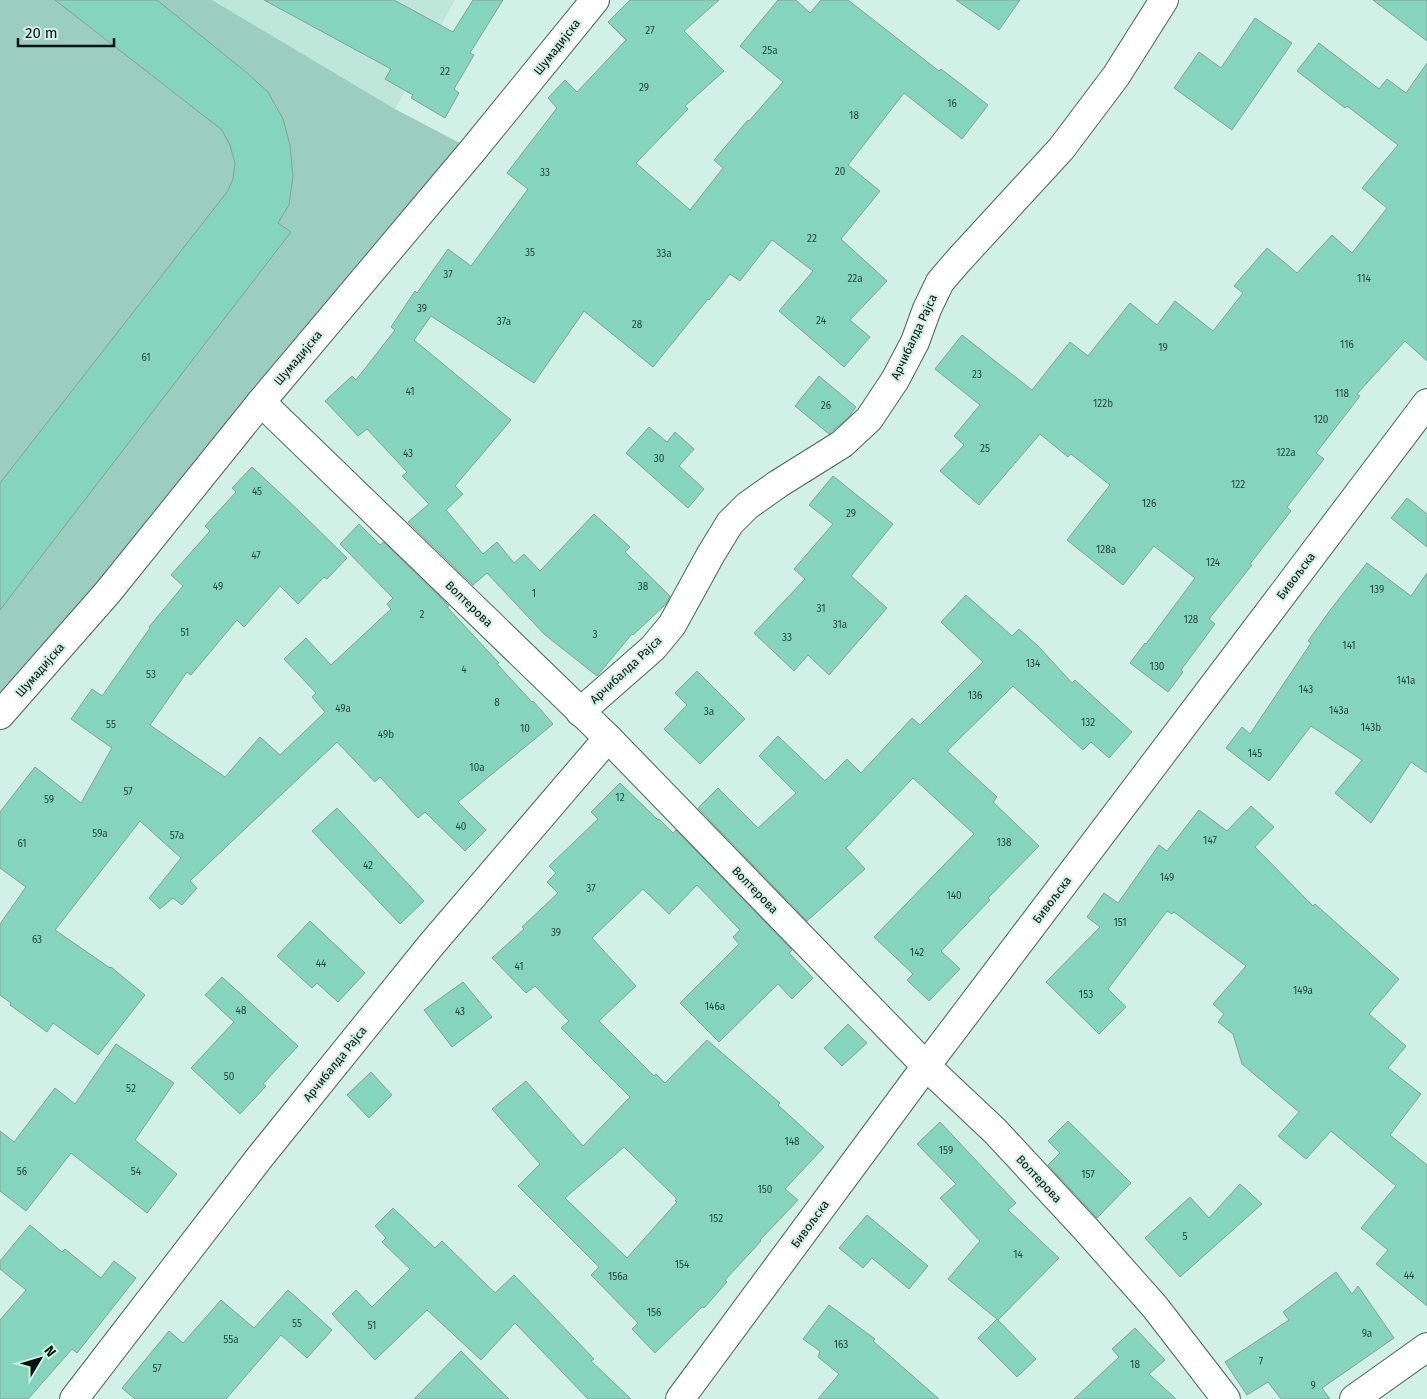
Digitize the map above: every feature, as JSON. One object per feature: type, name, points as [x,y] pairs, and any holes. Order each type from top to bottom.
[{"type":"street","name":"Шумадијска","points":[[0,715],[108,592],[261,402],[486,135],[595,0]]},
{"type":"street","name":"Арчибалда Рајса","points":[[580,712],[653,648],[672,626],[730,523],[747,506],[778,484],[842,444],[869,418],[895,380],[915,342],[927,308],[940,282],[1061,149],[1116,76],[1164,0]]},
{"type":"street","name":"Волтерова","points":[[261,402],[608,738],[926,1066],[995,1131],[1155,1307],[1226,1399]]},
{"type":"street","name":"Бивољска","points":[[680,1399],[926,1066],[1427,402]]},
{"type":"street","name":"Арчибалда Рајса","points":[[74,1399],[260,1157],[419,960],[608,738]]},
{"type":"street","points":[[1354,1399],[1427,1347]]},
{"type":"shaded area","points":[[0,0],[212,0],[395,109],[473,150],[0,713]]},
{"type":"shaded area","points":[[212,0],[455,0],[395,109]]},
{"type":"building","points":[[55,0],[157,0],[268,92],[283,119],[290,145],[293,176],[289,205],[278,223],[291,232],[0,610],[0,483],[227,192],[233,179],[235,163],[230,145],[222,130]]},
{"type":"building","points":[[264,0],[394,0],[453,32],[473,0],[503,0],[470,53],[474,55],[454,89],[459,93],[445,118],[411,98],[413,95],[385,79],[391,69]]},
{"type":"building","points":[[630,0],[719,0],[684,31],[724,71],[685,106],[688,109],[636,163],[690,210],[723,168],[714,160],[783,82],[740,46],[778,0],[796,0],[810,13],[821,0],[848,0],[939,71],[941,69],[988,105],[962,139],[904,93],[848,165],[880,191],[841,239],[887,281],[850,320],[870,337],[844,367],[779,311],[813,271],[772,240],[740,281],[730,274],[653,367],[584,311],[534,383],[431,316],[414,340],[511,420],[455,486],[463,494],[446,510],[483,554],[497,542],[514,563],[524,554],[540,571],[594,514],[630,547],[625,552],[670,596],[666,604],[632,634],[597,676],[544,634],[487,573],[473,585],[408,522],[429,504],[402,476],[407,472],[367,429],[358,436],[325,401],[352,376],[356,380],[395,330],[391,327],[415,291],[417,293],[448,249],[471,266],[528,189],[507,173],[557,108],[548,98],[565,80],[577,92],[626,40],[608,22]]},
{"type":"building","points":[[956,0],[1020,0],[999,30]]},
{"type":"building","points":[[1373,0],[1427,0],[1427,41]]},
{"type":"building","points":[[1255,18],[1292,43],[1232,130],[1174,88],[1199,52],[1221,68]]},
{"type":"building","points":[[1319,43],[1379,89],[1387,79],[1406,93],[1427,63],[1427,361],[1405,341],[1357,394],[1360,396],[1316,453],[1324,459],[1287,507],[1291,511],[1250,564],[1252,565],[1209,619],[1215,624],[1181,670],[1183,672],[1168,692],[1130,663],[1195,578],[1154,546],[1123,585],[1067,540],[1110,485],[1071,454],[1068,457],[1040,434],[979,505],[940,471],[964,445],[954,436],[980,405],[935,369],[962,335],[1032,390],[1070,342],[1088,356],[1130,303],[1157,325],[1175,301],[1213,331],[1243,293],[1234,286],[1267,248],[1297,273],[1332,235],[1352,253],[1387,208],[1362,188],[1398,145],[1297,71]]},
{"type":"building","points":[[819,376],[856,407],[849,417],[829,434],[795,406]]},
{"type":"building","points":[[649,427],[667,442],[675,432],[694,449],[679,466],[704,489],[688,508],[626,453]]},
{"type":"building","points":[[252,467],[347,558],[327,579],[324,577],[298,604],[280,586],[244,627],[237,620],[191,675],[187,672],[150,725],[225,777],[260,737],[280,755],[325,712],[312,697],[316,693],[284,659],[306,638],[331,665],[391,609],[387,604],[393,598],[340,544],[359,524],[380,545],[384,542],[449,606],[447,607],[499,663],[497,664],[553,724],[458,802],[486,830],[465,851],[425,812],[418,818],[380,777],[375,782],[337,742],[190,881],[197,888],[182,905],[173,898],[160,909],[149,898],[181,858],[140,821],[55,930],[111,967],[145,995],[98,1055],[53,1023],[47,1032],[10,1005],[11,1003],[0,995],[0,924],[26,887],[0,868],[0,812],[35,767],[81,803],[112,748],[71,719],[92,689],[102,696],[149,627],[183,586],[171,575],[210,531],[205,526],[236,492],[232,488]]},
{"type":"building","points":[[833,476],[893,524],[851,576],[887,608],[829,675],[808,655],[794,671],[754,633],[805,579],[794,569],[833,524],[809,505]]},
{"type":"building","points":[[1407,498],[1427,514],[1427,547],[1391,518]]},
{"type":"building","points":[[1367,563],[1411,596],[1427,573],[1427,773],[1411,762],[1371,823],[1335,793],[1362,760],[1311,726],[1269,781],[1226,748],[1242,727],[1250,734],[1311,643],[1308,641]]},
{"type":"building","points":[[966,595],[1012,636],[1019,629],[1039,647],[1072,683],[1075,680],[1132,732],[1109,758],[1091,742],[1083,750],[1013,686],[947,751],[997,797],[993,802],[1039,846],[988,898],[990,900],[941,951],[960,969],[929,1001],[907,980],[913,974],[874,937],[974,834],[913,778],[846,848],[865,869],[807,921],[698,808],[718,788],[758,828],[796,793],[759,756],[778,736],[825,781],[847,759],[861,773],[912,718],[920,725],[983,662],[941,622]]},
{"type":"building","points":[[697,671],[745,719],[700,764],[664,729],[687,705],[675,693]]},
{"type":"building","points":[[620,783],[673,833],[676,830],[792,950],[789,953],[813,978],[792,999],[778,984],[719,1042],[680,1003],[739,944],[733,937],[740,930],[697,885],[669,914],[643,889],[592,938],[636,986],[599,1021],[654,1076],[656,1074],[665,1083],[707,1040],[780,1103],[778,1105],[824,1147],[785,1189],[798,1200],[725,1280],[727,1282],[704,1308],[702,1307],[655,1353],[632,1329],[638,1323],[591,1275],[599,1267],[518,1186],[540,1164],[492,1109],[526,1081],[583,1146],[630,1097],[561,1028],[569,1021],[535,986],[526,993],[492,958],[524,929],[522,927],[558,893],[547,882],[556,873],[549,866],[598,819],[591,812]],"holes":[[[624,1147],[677,1199],[675,1201],[677,1202],[627,1258],[565,1198]]]},
{"type":"building","points":[[1251,806],[1274,827],[1255,847],[1313,906],[1315,904],[1399,979],[1369,1014],[1406,1046],[1388,1068],[1421,1094],[1390,1135],[1427,1165],[1427,1306],[1376,1264],[1388,1250],[1361,1228],[1396,1186],[1331,1131],[1306,1159],[1278,1136],[1299,1112],[1242,1064],[1233,1034],[1218,1022],[1224,1014],[1213,1004],[1246,966],[1174,912],[1172,914],[1167,911],[1108,989],[1126,1007],[1099,1034],[1046,982],[1100,927],[1087,917],[1104,893],[1118,903],[1159,845],[1167,851],[1199,810],[1227,831]]},
{"type":"building","points":[[337,808],[424,901],[400,924],[312,831]]},
{"type":"building","points":[[310,921],[365,973],[338,1002],[317,983],[312,988],[277,956]]},
{"type":"building","points":[[222,977],[298,1046],[263,1084],[266,1086],[240,1114],[191,1068],[234,1022],[205,995]]},
{"type":"building","points":[[463,982],[492,1017],[452,1047],[424,1010]]},
{"type":"building","points":[[848,1024],[867,1043],[842,1066],[824,1048]]},
{"type":"building","points":[[116,1044],[174,1083],[135,1140],[177,1174],[147,1213],[71,1153],[26,1211],[0,1191],[0,1131],[14,1142],[55,1088],[75,1104]]},
{"type":"building","points":[[371,1072],[392,1095],[369,1118],[347,1095]]},
{"type":"building","points":[[1068,1121],[1131,1183],[1097,1218],[1048,1165],[1060,1153],[1048,1141]]},
{"type":"building","points":[[940,1122],[1016,1203],[1008,1210],[1059,1258],[998,1320],[948,1279],[980,1241],[940,1198],[956,1184],[917,1144]]},
{"type":"building","points":[[1240,1184],[1262,1204],[1180,1277],[1145,1238],[1190,1197],[1209,1218]]},
{"type":"building","points":[[393,1208],[435,1248],[442,1241],[495,1293],[514,1275],[594,1359],[591,1361],[631,1399],[588,1399],[515,1323],[481,1360],[427,1310],[375,1360],[332,1314],[356,1290],[372,1307],[410,1269],[382,1242],[386,1238],[375,1226]]},
{"type":"building","points":[[867,1215],[928,1266],[909,1289],[872,1258],[863,1268],[839,1248]]},
{"type":"building","points":[[30,1225],[62,1252],[65,1249],[101,1278],[114,1261],[136,1278],[77,1353],[72,1349],[28,1399],[0,1399],[0,1320],[26,1290],[0,1269],[0,1261]]},
{"type":"building","points":[[1336,1272],[1352,1294],[1358,1286],[1394,1338],[1322,1388],[1330,1399],[1281,1399],[1268,1382],[1247,1395],[1225,1362],[1289,1320],[1283,1312]]},
{"type":"building","points":[[288,1290],[332,1330],[307,1358],[281,1335],[226,1399],[135,1399],[122,1388],[169,1331],[183,1343],[221,1300],[254,1328]]},
{"type":"building","points":[[829,1305],[875,1339],[873,1341],[939,1399],[818,1399],[839,1374],[818,1357],[820,1351],[803,1339]]},
{"type":"building","points":[[997,1319],[1036,1359],[1017,1377],[978,1338]]},
{"type":"building","points":[[1135,1328],[1165,1360],[1149,1374],[1176,1399],[1074,1399],[1119,1357],[1112,1349]]},
{"type":"building","points":[[461,1351],[509,1399],[414,1399]]}]
